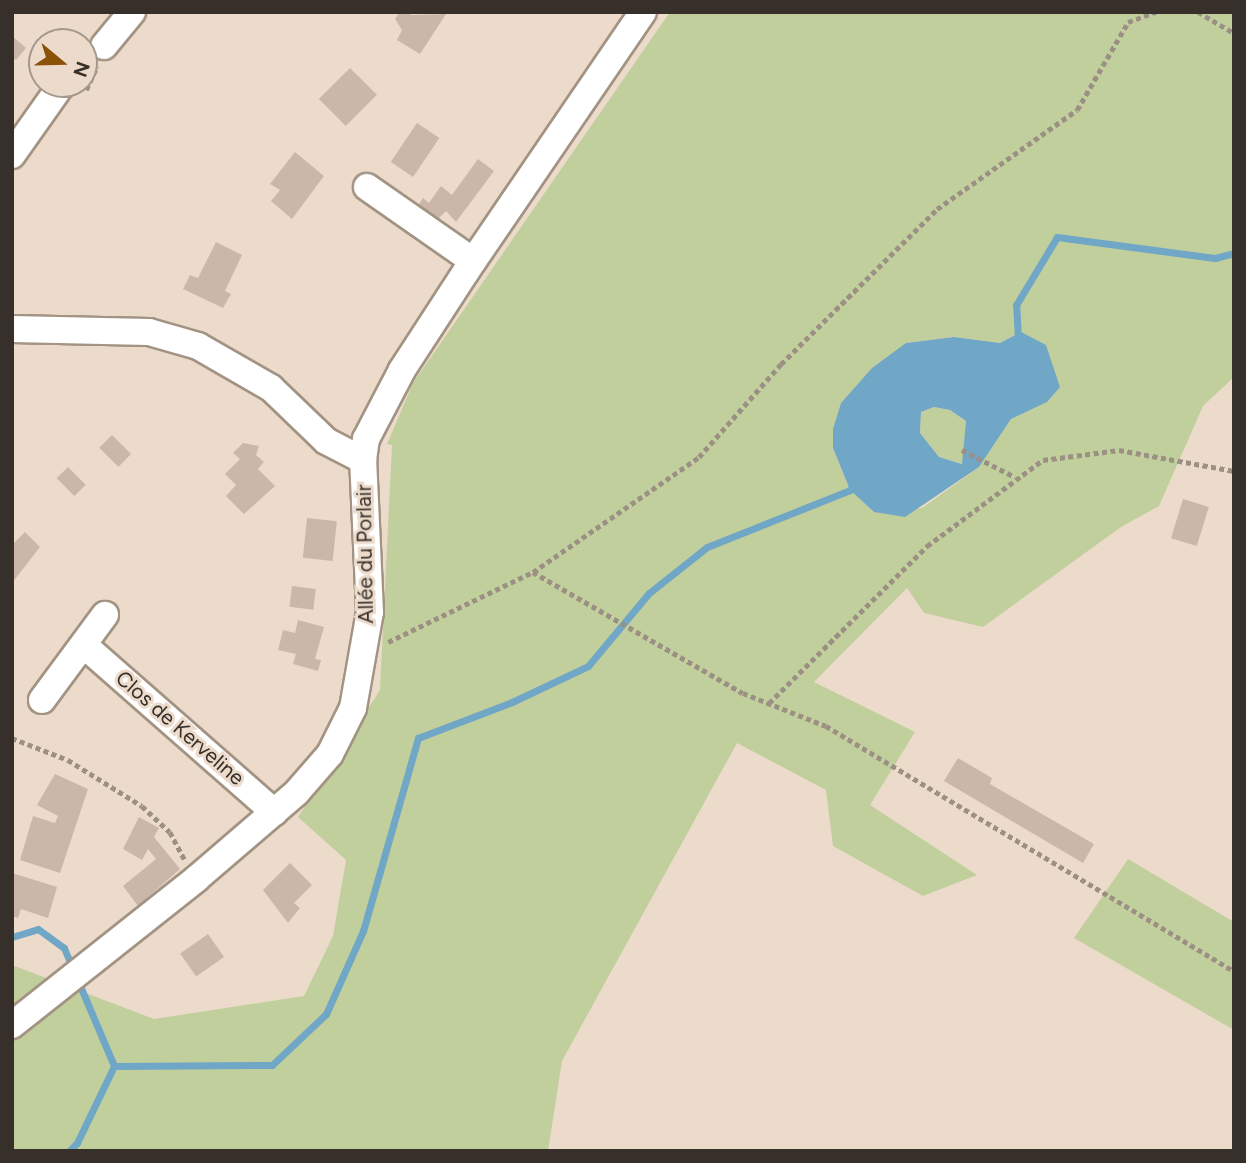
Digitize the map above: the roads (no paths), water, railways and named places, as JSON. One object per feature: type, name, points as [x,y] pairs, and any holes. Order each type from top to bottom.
[{"type":"street","points":[[104,46],[132,12]]},
{"type":"street","name":"Allée du Porlair","points":[[12,1025],[196,879],[274,812],[330,754],[353,708],[370,612],[363,460],[366,439],[402,370],[643,12]]},
{"type":"street","points":[[12,155],[52,98]]},
{"type":"street","points":[[367,187],[473,261]]},
{"type":"street","points":[[12,329],[149,332],[198,346],[271,388],[326,441],[363,460]]},
{"type":"street","points":[[42,700],[85,646],[105,615]]},
{"type":"street","name":"Clos de Kerveline","points":[[85,646],[274,812]]},
{"type":"water","points":[[1021,332],[1046,345],[1060,387],[1047,402],[1011,419],[979,467],[905,517],[874,512],[850,490],[833,448],[833,429],[841,403],[872,368],[906,343],[954,337],[1000,343]],"holes":[[[934,407],[950,410],[966,421],[962,464],[939,457],[920,433],[921,412]]]},
{"type":"waterway","points":[[1018,339],[1016,305],[1057,237],[1215,258],[1234,253]]},
{"type":"waterway","points":[[114,1066],[272,1065],[326,1014],[363,931],[418,738],[512,702],[588,666],[649,593],[707,547],[850,490],[854,484]]},
{"type":"waterway","points":[[12,937],[38,929],[64,948],[114,1066],[77,1143],[69,1151]]}]
